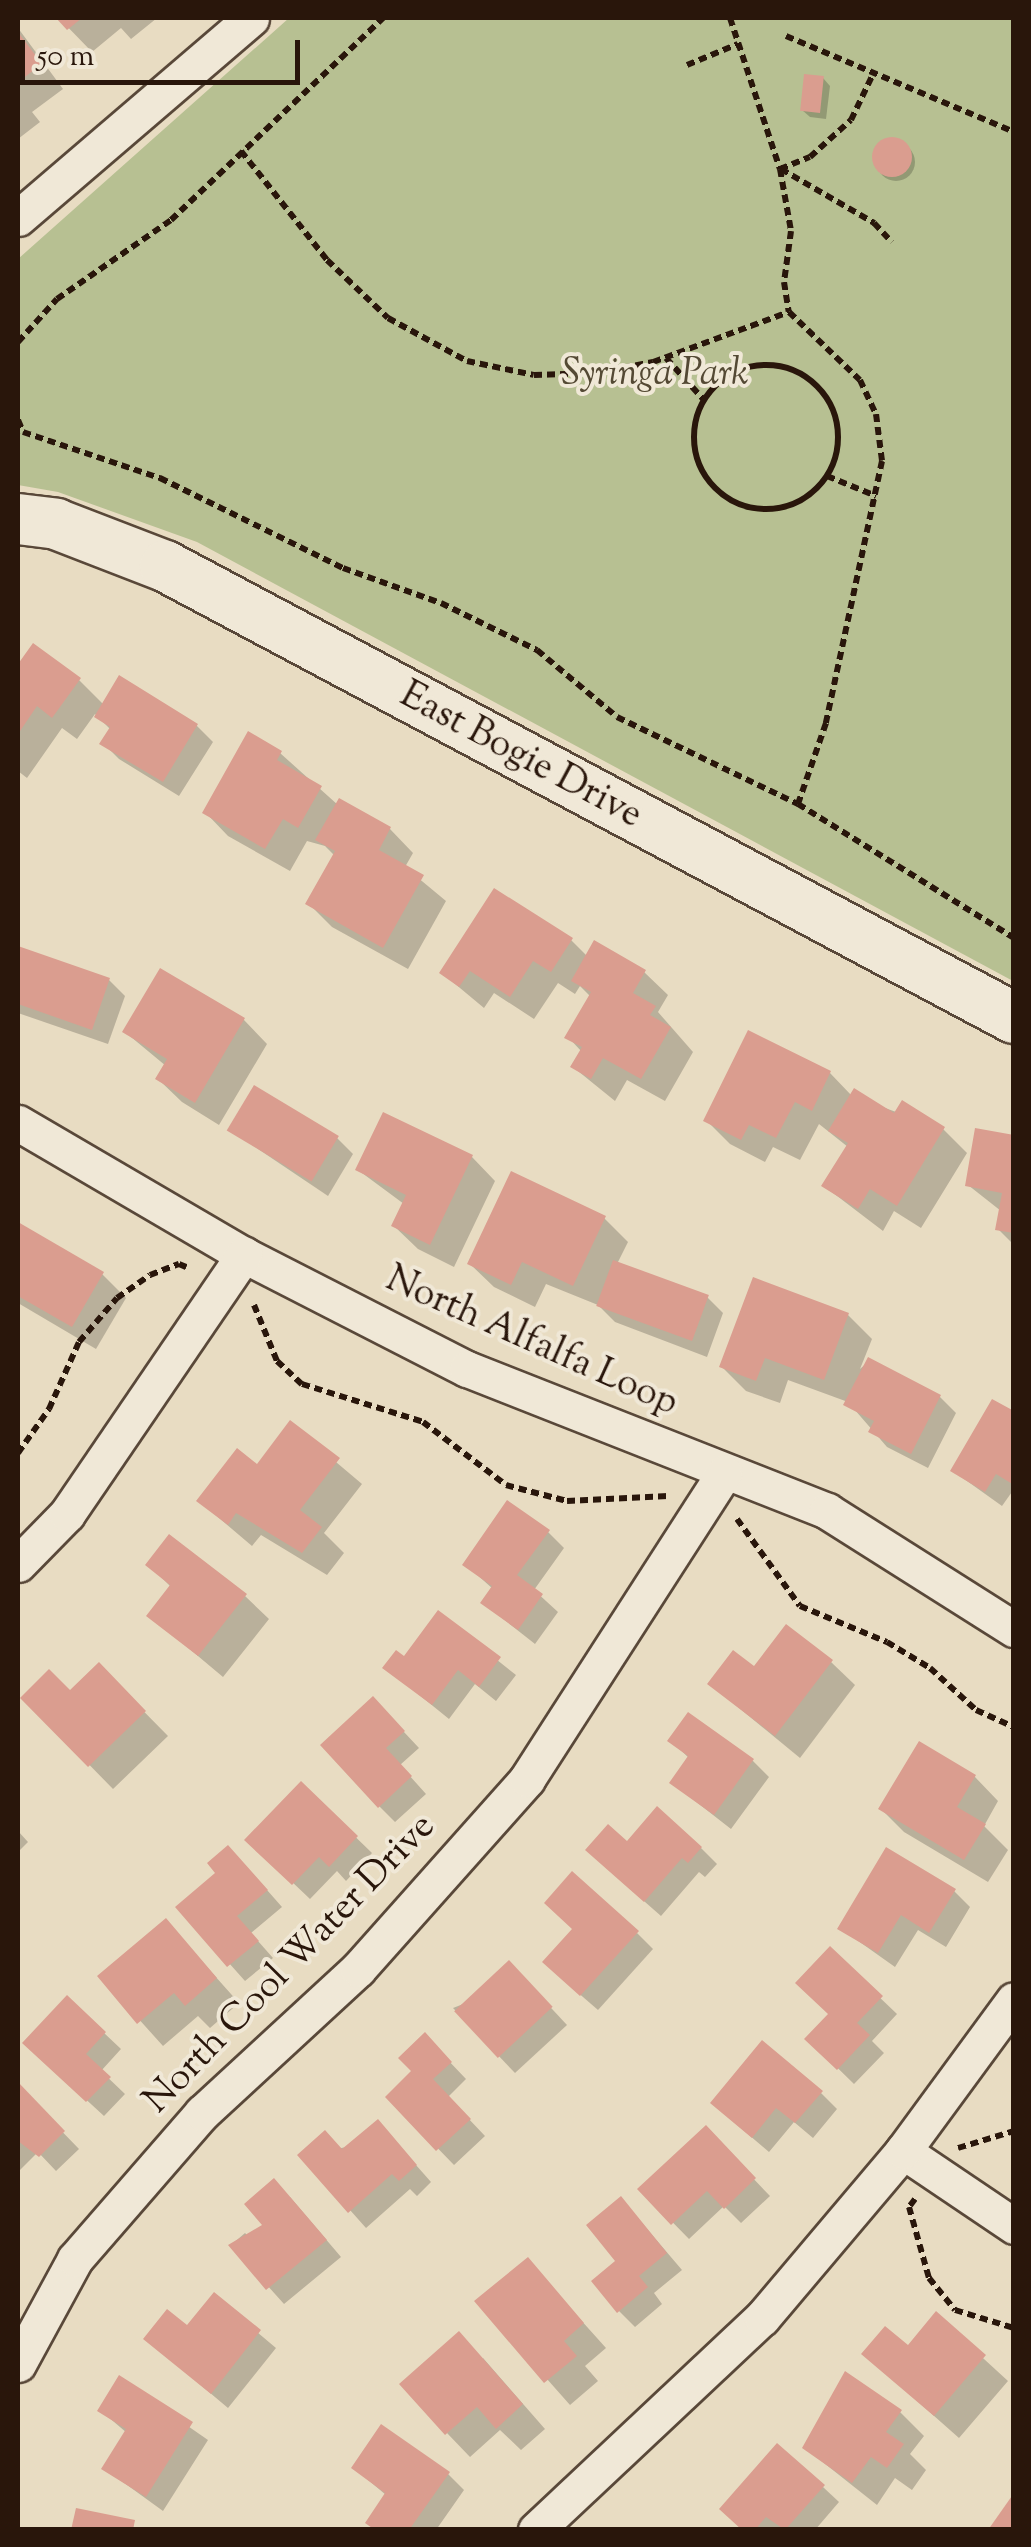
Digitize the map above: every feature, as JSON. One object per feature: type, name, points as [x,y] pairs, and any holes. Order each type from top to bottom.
[{"type":"street","points":[[18,218],[251,18]]},
{"type":"street","name":"East Bogie Drive","points":[[18,520],[56,524],[165,566],[1014,1018]]},
{"type":"street","name":"North Alfalfa Loop","points":[[18,1123],[244,1255],[467,1368],[827,1511],[1014,1629]]},
{"type":"street","points":[[18,1564],[67,1514],[244,1255]]},
{"type":"street","name":"North Cool Water Drive","points":[[18,2364],[75,2259],[189,2127],[358,1969],[527,1779],[724,1472]]},
{"type":"street","points":[[536,2530],[762,2318],[903,2151],[1014,2000]]},
{"type":"street","points":[[903,2151],[1014,2226]]},
{"type":"path","points":[[18,342],[57,299],[172,220],[383,18]]},
{"type":"path","points":[[730,18],[780,169],[791,231],[784,282],[790,312],[860,380],[868,397],[882,461],[826,723],[798,804]]},
{"type":"path","points":[[786,36],[1014,132]]},
{"type":"path","points":[[687,65],[738,44]]},
{"type":"path","points":[[780,169],[810,157],[850,120],[874,72]]},
{"type":"path","points":[[241,151],[327,260],[388,318],[467,360],[534,374],[597,373],[666,358],[790,312]]},
{"type":"path","points":[[780,169],[874,223],[892,242]]},
{"type":"path","points":[[666,358],[704,400]]},
{"type":"path","points":[[760,365],[804,376],[833,410],[838,432],[827,476],[788,505],[739,504],[718,490],[698,460],[695,423],[704,400],[718,382],[760,365]]},
{"type":"path","points":[[18,424],[23,432],[160,478],[343,568],[458,610],[537,650],[617,717],[798,804],[1014,938]]},
{"type":"path","points":[[827,476],[876,496]]},
{"type":"path","points":[[18,1454],[49,1409],[79,1342],[104,1312],[150,1275],[180,1264]]},
{"type":"path","points":[[256,1306],[277,1361],[302,1384],[423,1422],[506,1484],[566,1502],[659,1493]]},
{"type":"path","points":[[744,1521],[800,1606],[886,1642],[930,1668],[976,1710],[1014,1727]]},
{"type":"path","points":[[962,2143],[1014,2130]]},
{"type":"path","points":[[909,2207],[928,2278],[955,2310],[1014,2328]]},
{"type":"green space","name":"Syringa Park","points":[[289,18],[1013,18],[1013,981],[197,542],[58,492],[18,485],[18,259]]},
{"type":"building","points":[[56,18],[82,18],[67,30]]},
{"type":"building","points":[[18,32],[42,64],[18,82]]},
{"type":"building","points":[[804,74],[824,76],[820,113],[800,111]]},
{"type":"building","points":[[892,137],[906,143],[912,157],[906,171],[892,177],[878,171],[872,157],[878,143]]},
{"type":"building","points":[[33,643],[81,678],[52,718],[37,706],[18,734],[18,664]]},
{"type":"building","points":[[119,675],[198,724],[163,782],[99,744],[110,727],[94,717]]},
{"type":"building","points":[[248,731],[282,751],[277,760],[322,786],[298,828],[283,819],[265,849],[202,813]]},
{"type":"building","points":[[339,798],[391,827],[379,850],[424,875],[383,948],[305,904],[335,851],[315,840]]},
{"type":"building","points":[[494,888],[573,938],[551,972],[533,961],[510,997],[470,971],[459,987],[439,973]]},
{"type":"building","points":[[594,940],[646,970],[633,993],[656,1006],[650,1015],[671,1027],[641,1079],[603,1058],[591,1079],[570,1067],[582,1047],[564,1038],[591,992],[571,981]]},
{"type":"building","points":[[18,946],[110,978],[92,1030],[18,1004]]},
{"type":"building","points":[[160,968],[245,1018],[195,1103],[155,1079],[167,1059],[122,1032]]},
{"type":"building","points":[[748,1030],[831,1071],[812,1111],[795,1102],[776,1138],[749,1125],[741,1140],[703,1121]]},
{"type":"building","points":[[254,1085],[339,1136],[312,1181],[227,1130]]},
{"type":"building","points":[[854,1088],[894,1113],[902,1100],[945,1127],[897,1206],[870,1189],[858,1209],[821,1186],[848,1143],[828,1131]]},
{"type":"building","points":[[383,1112],[473,1155],[430,1245],[391,1226],[406,1195],[355,1170]]},
{"type":"building","points":[[975,1128],[1014,1135],[1014,1233],[995,1230],[1002,1193],[965,1186]]},
{"type":"building","points":[[511,1171],[606,1216],[573,1286],[522,1262],[511,1285],[467,1264]]},
{"type":"building","points":[[18,1222],[104,1272],[72,1327],[18,1296]]},
{"type":"building","points":[[613,1260],[709,1295],[692,1341],[596,1306]]},
{"type":"building","points":[[753,1277],[849,1313],[824,1380],[765,1358],[756,1381],[719,1367]]},
{"type":"building","points":[[868,1357],[941,1395],[911,1454],[868,1432],[874,1421],[843,1405]]},
{"type":"building","points":[[992,1399],[1014,1411],[1014,1485],[996,1474],[985,1492],[950,1471]]},
{"type":"building","points":[[290,1420],[340,1458],[300,1510],[322,1527],[302,1553],[236,1513],[228,1525],[196,1501],[237,1448],[257,1464]]},
{"type":"building","points":[[507,1500],[550,1530],[517,1575],[543,1594],[518,1630],[480,1603],[492,1586],[462,1565]]},
{"type":"building","points":[[169,1534],[247,1594],[198,1656],[146,1616],[170,1585],[145,1565]]},
{"type":"building","points":[[438,1610],[501,1657],[479,1687],[458,1670],[432,1705],[382,1668],[396,1650],[404,1656]]},
{"type":"building","points":[[786,1624],[833,1660],[775,1736],[707,1684],[733,1650],[754,1666]]},
{"type":"building","points":[[99,1662],[146,1711],[88,1767],[20,1698],[49,1669],[70,1690]]},
{"type":"building","points":[[373,1696],[405,1731],[386,1748],[412,1776],[378,1808],[320,1745]]},
{"type":"building","points":[[688,1712],[754,1759],[714,1815],[669,1783],[688,1756],[667,1741]]},
{"type":"building","points":[[919,1741],[976,1775],[957,1807],[986,1824],[964,1860],[878,1809]]},
{"type":"building","points":[[301,1781],[358,1836],[329,1867],[319,1857],[292,1885],[244,1840]]},
{"type":"building","points":[[657,1806],[702,1847],[688,1863],[682,1858],[644,1902],[585,1850],[608,1824],[627,1841]]},
{"type":"building","points":[[228,1845],[268,1890],[237,1916],[259,1941],[227,1967],[175,1907],[215,1873],[207,1863]]},
{"type":"building","points":[[886,1847],[956,1889],[929,1933],[901,1915],[878,1953],[837,1929]]},
{"type":"building","points":[[572,1871],[639,1931],[580,1996],[542,1962],[572,1929],[544,1903]]},
{"type":"building","points":[[166,1918],[217,1978],[185,2006],[174,1993],[137,2024],[97,1976]]},
{"type":"building","points":[[830,1946],[883,1996],[857,2023],[870,2035],[837,2070],[804,2039],[828,2014],[795,1983]]},
{"type":"building","points":[[509,1960],[553,2007],[498,2058],[454,2011]]},
{"type":"building","points":[[67,1995],[106,2032],[86,2054],[111,2077],[86,2102],[22,2043]]},
{"type":"building","points":[[425,2032],[452,2062],[433,2079],[471,2119],[436,2151],[385,2097],[411,2071],[398,2058]]},
{"type":"building","points":[[762,2040],[823,2091],[795,2123],[776,2108],[752,2138],[710,2103]]},
{"type":"building","points":[[18,2082],[65,2131],[39,2157],[18,2141]]},
{"type":"building","points":[[378,2119],[417,2165],[399,2181],[392,2174],[348,2213],[297,2155],[325,2130],[342,2149]]},
{"type":"building","points":[[706,2125],[756,2178],[724,2209],[707,2191],[671,2225],[637,2189]]},
{"type":"building","points":[[274,2178],[327,2240],[266,2290],[228,2245],[262,2225],[244,2204]]},
{"type":"building","points":[[621,2196],[667,2253],[639,2276],[648,2287],[617,2313],[591,2281],[615,2261],[586,2225]]},
{"type":"building","points":[[528,2257],[584,2323],[564,2341],[577,2356],[544,2383],[474,2301]]},
{"type":"building","points":[[214,2292],[261,2330],[211,2394],[143,2339],[167,2309],[187,2325]]},
{"type":"building","points":[[936,2311],[986,2355],[934,2416],[861,2354],[885,2326],[908,2345]]},
{"type":"building","points":[[459,2331],[523,2404],[496,2429],[477,2407],[445,2435],[399,2384]]},
{"type":"building","points":[[845,2371],[902,2410],[886,2432],[904,2444],[887,2468],[871,2457],[852,2483],[802,2448]]},
{"type":"building","points":[[119,2375],[193,2422],[146,2497],[101,2469],[126,2429],[97,2411]]},
{"type":"building","points":[[381,2424],[450,2472],[409,2530],[375,2530],[365,2523],[385,2493],[351,2468]]},
{"type":"building","points":[[777,2443],[825,2485],[785,2530],[766,2517],[755,2530],[742,2530],[719,2509]]},
{"type":"building","points":[[1014,2493],[1014,2530],[988,2530]]},
{"type":"building","points":[[76,2508],[135,2520],[133,2530],[71,2530]]}]
